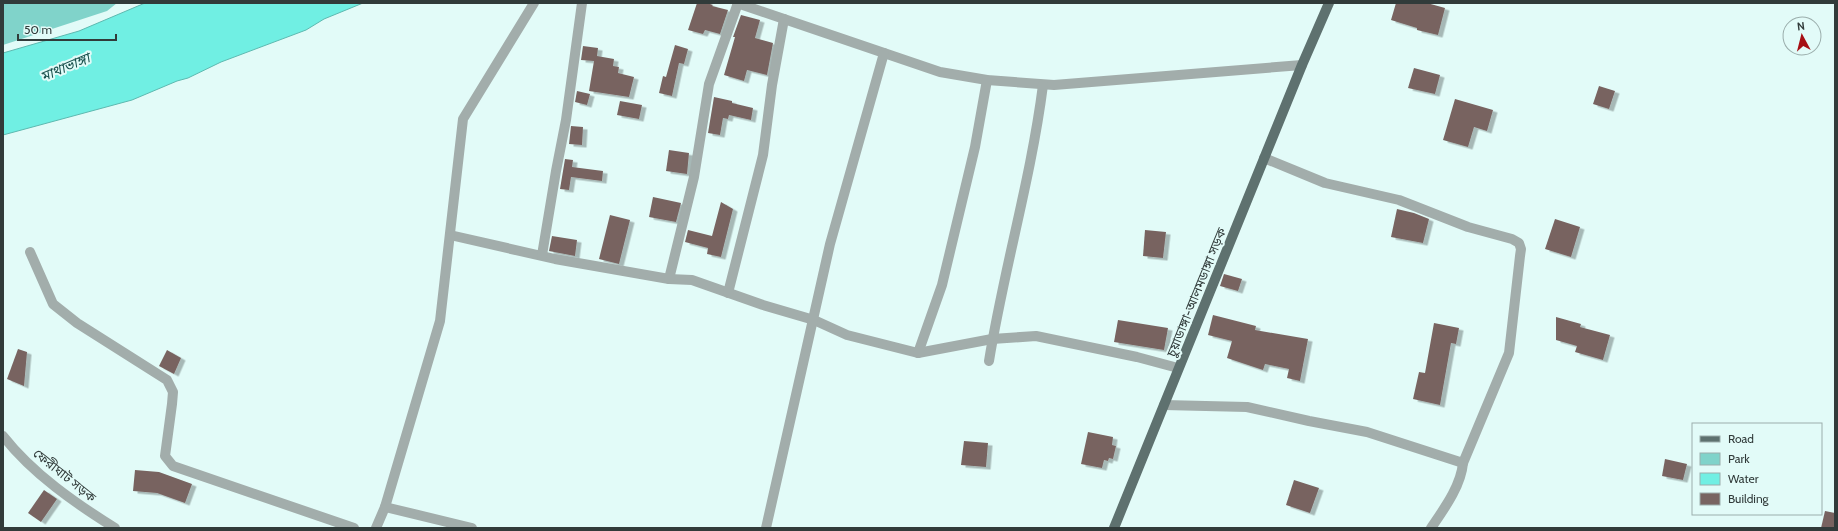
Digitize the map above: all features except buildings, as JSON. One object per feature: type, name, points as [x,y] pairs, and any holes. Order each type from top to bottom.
[{"type":"main road","name":"চুয়াডাঙ্গা-আলমডাঙ্গা সড়ক","points":[[1114,528],[1302,65],[1329,3]]},
{"type":"street","points":[[376,528],[385,507],[440,321],[463,119],[534,3]]},
{"type":"street","points":[[542,255],[566,120],[582,3]]},
{"type":"street","points":[[670,279],[694,177],[709,84],[737,3],[751,5],[784,19],[940,72],[987,80],[1042,85],[1129,80],[1302,65]]},
{"type":"street","points":[[728,293],[763,155],[772,85],[784,19]]},
{"type":"street","points":[[766,528],[840,206],[884,53]]},
{"type":"street","points":[[918,353],[942,285],[956,220],[975,147],[987,80]]},
{"type":"street","points":[[989,361],[998,306],[1026,186],[1037,127],[1042,85]]},
{"type":"street","points":[[1264,158],[1325,183],[1399,200],[1468,227],[1512,239],[1519,243],[1521,249],[1508,353],[1463,463],[1462,472],[1447,505],[1431,528]]},
{"type":"street","points":[[450,235],[542,255],[670,279],[692,280],[814,320],[847,335],[918,353],[992,339],[1036,336],[1137,357],[1178,368]]},
{"type":"street","points":[[30,252],[53,304],[77,323],[168,380],[173,392],[165,456],[173,466],[354,528]]},
{"type":"street","points":[[1164,405],[1247,407],[1309,422],[1367,432],[1463,463]]},
{"type":"street","name":"ফেরীঘাট সড়ক","points":[[3,436],[14,450],[75,503],[115,528]]},
{"type":"street","points":[[385,507],[472,528]]},
{"type":"green space","points":[[3,3],[117,3],[107,11],[3,45]]},
{"type":"water","name":"মাথাভাঙ্গা","points":[[145,3],[363,3],[324,19],[306,30],[221,62],[188,78],[177,81],[132,100],[3,135],[3,53],[79,31]]}]
